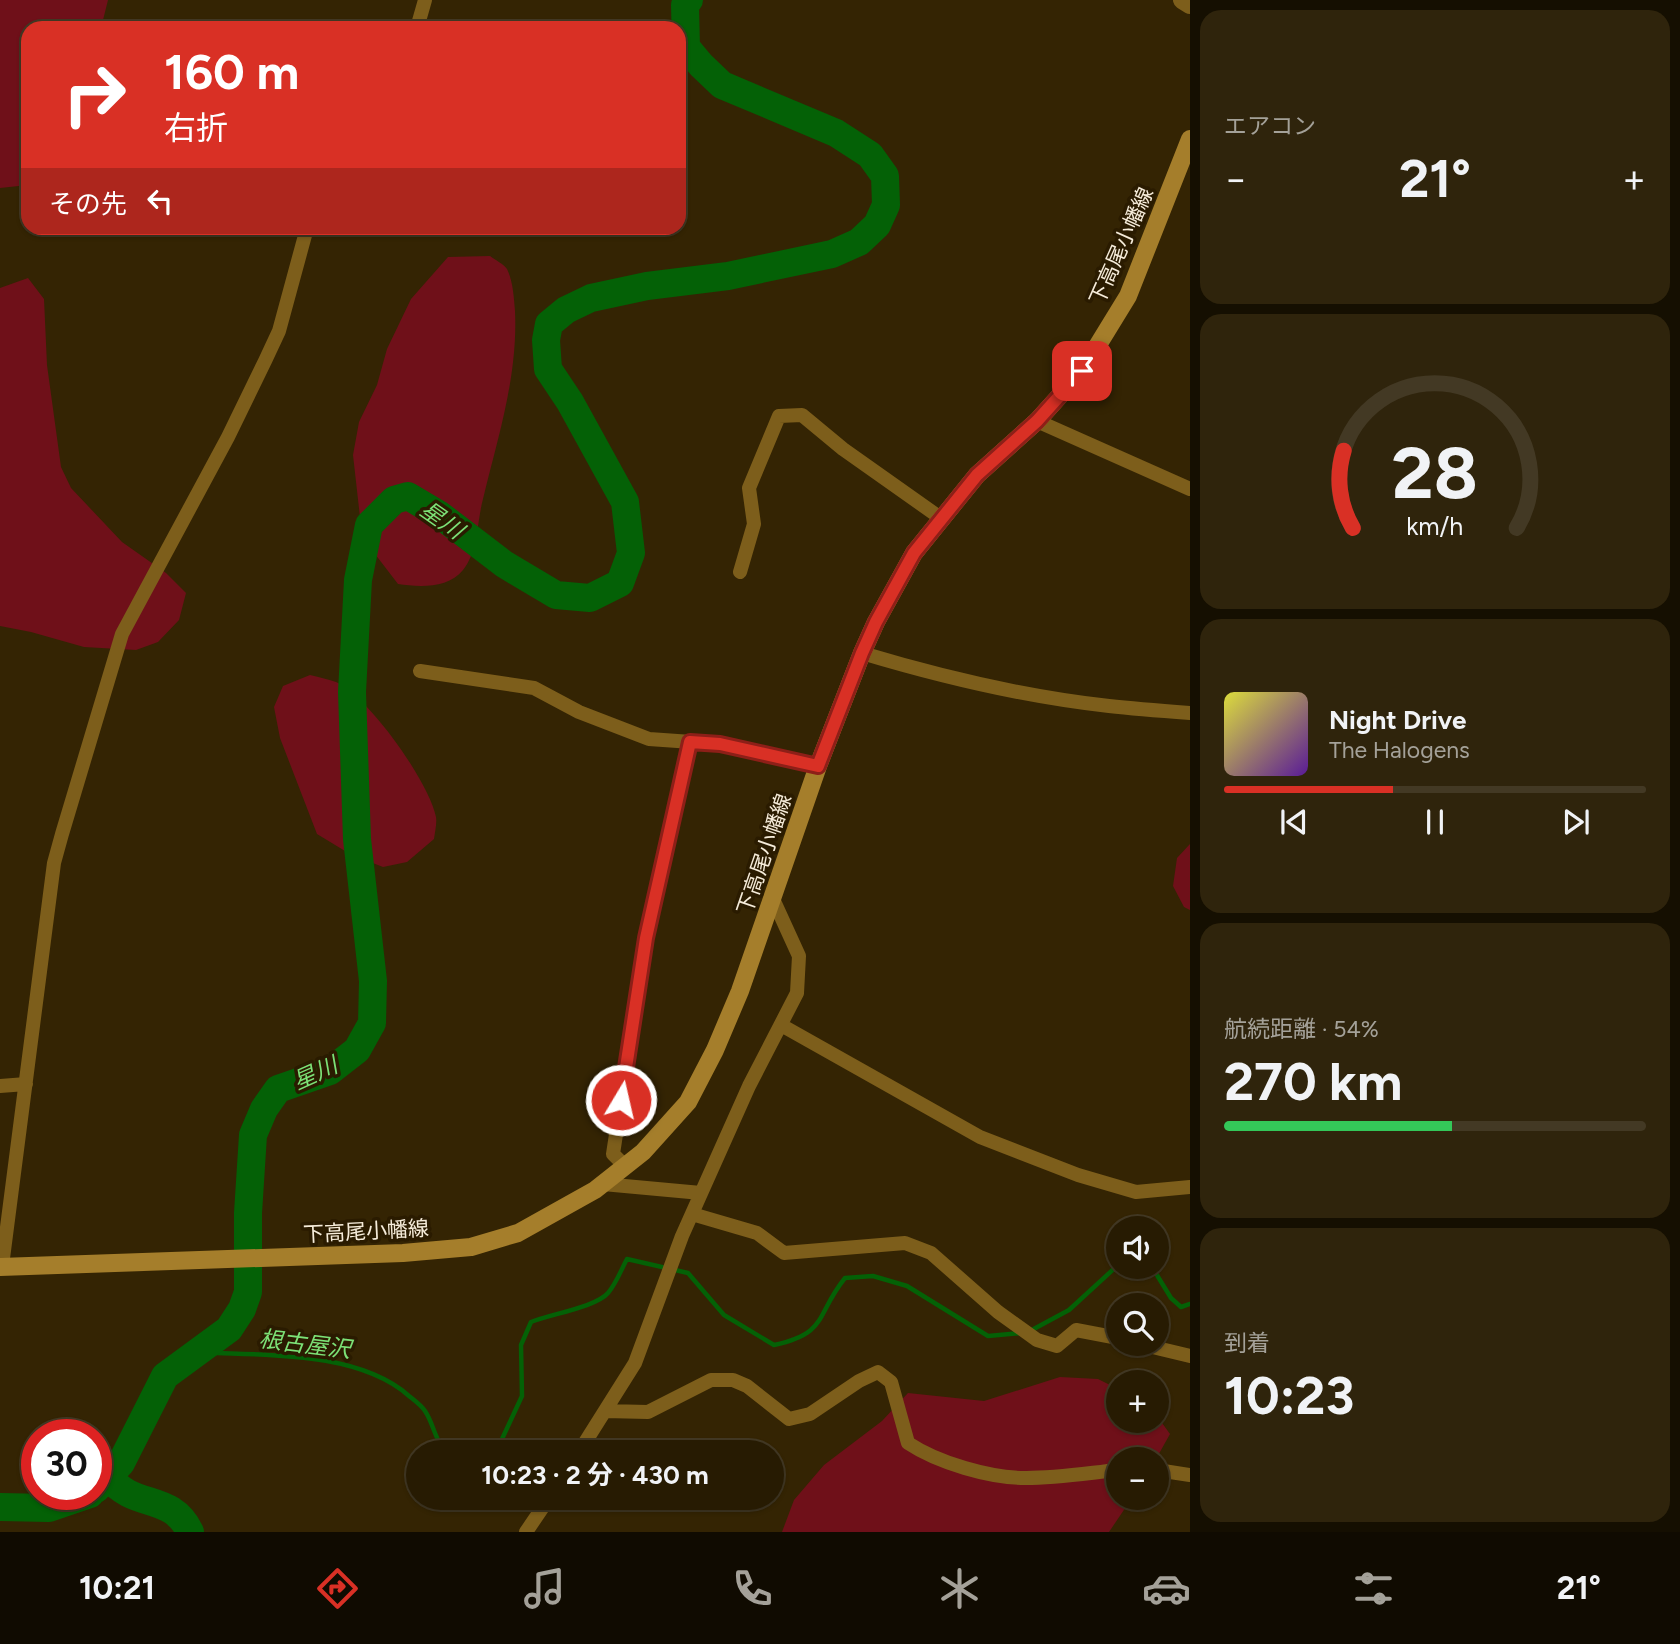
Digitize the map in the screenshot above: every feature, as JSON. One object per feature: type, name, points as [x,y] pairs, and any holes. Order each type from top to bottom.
[{"type":"main road","name":"下高尾小幡線","points":[[1,1266],[403,1253],[471,1247],[518,1233],[603,1184],[666,1128],[688,1102],[701,1078],[740,991],[818,766],[876,622],[914,553],[977,475],[1037,421],[1082,371],[1128,296],[1190,139]]},
{"type":"street","points":[[419,21],[425,0]]},
{"type":"street","points":[[1182,0],[1190,5]]},
{"type":"street","points":[[1,1266],[54,863],[122,634],[228,437],[279,331],[305,235]]},
{"type":"street","points":[[740,572],[754,524],[749,488],[779,416],[802,415],[843,449],[942,519]]},
{"type":"street","points":[[1037,421],[1190,489]]},
{"type":"street","points":[[862,653],[1010,690],[1109,706],[1190,713]]},
{"type":"street","points":[[420,671],[534,688],[579,712],[649,738],[720,744],[818,766]]},
{"type":"street","points":[[625,1166],[613,1154],[642,965],[690,742]]},
{"type":"street","points":[[587,1440],[635,1363],[701,1193],[749,1086],[797,993],[799,956],[773,899]]},
{"type":"street","points":[[780,1025],[980,1137],[1078,1175],[1136,1192],[1190,1187]]},
{"type":"street","points":[[0,1086],[26,1084]]},
{"type":"street","points":[[603,1184],[701,1193]]},
{"type":"street","points":[[692,1214],[757,1233],[784,1253],[905,1243],[931,1252],[998,1312],[1037,1340],[1057,1346],[1076,1331],[1106,1336]]},
{"type":"street","points":[[1169,1351],[1190,1356]]},
{"type":"street","points":[[605,1411],[648,1412],[711,1380],[733,1380],[747,1386],[789,1419],[810,1414],[859,1381],[878,1372],[891,1382],[908,1443],[923,1454],[975,1471],[1024,1478],[1106,1471]]},
{"type":"street","points":[[1169,1472],[1190,1475]]},
{"type":"street","points":[[526,1532],[541,1510]]},
{"type":"shaded area","points":[[0,0],[108,0],[103,21],[21,21],[21,186],[0,188]]},
{"type":"shaded area","points":[[490,256],[506,267],[511,279],[515,335],[506,406],[472,554],[463,570],[449,581],[423,586],[398,584],[375,554],[361,526],[353,455],[359,422],[377,385],[387,349],[411,299],[448,257]]},
{"type":"shaded area","points":[[28,278],[44,299],[47,365],[61,467],[71,488],[122,542],[166,573],[186,593],[179,620],[158,642],[136,650],[84,647],[0,626],[0,288]]},
{"type":"shaded area","points":[[310,675],[336,682],[365,704],[396,742],[422,783],[436,817],[434,839],[407,862],[383,867],[350,854],[317,834],[280,738],[274,707],[283,686]]},
{"type":"shaded area","points":[[1190,844],[1190,910],[1184,907],[1173,886],[1177,858]]},
{"type":"shaded area","points":[[1060,1377],[1098,1379],[1106,1383],[1106,1433],[1170,1434],[1163,1447],[1106,1447],[1106,1510],[1124,1510],[1109,1532],[782,1532],[794,1500],[824,1465],[882,1421],[908,1393],[984,1401]]},
{"type":"waterway","name":"星川","points":[[685,21],[685,5],[689,0]]},
{"type":"waterway","name":"星川","points":[[112,1472],[121,1463],[165,1376],[229,1329],[242,1309],[248,1292],[248,1213],[253,1135],[264,1109],[278,1089],[330,1071],[357,1050],[372,1023],[373,981],[357,839],[352,692],[358,580],[369,525],[394,500],[408,496],[440,515],[504,564],[556,595],[590,598],[620,583],[631,553],[625,502],[570,402],[548,369],[546,340],[549,324],[566,310],[591,298],[647,286],[728,276],[832,254],[859,242],[877,225],[886,205],[885,176],[870,155],[836,133],[722,85],[686,47]]},
{"type":"waterway","name":"根古屋沢","points":[[501,1440],[522,1396],[521,1345],[531,1322],[602,1298],[614,1285],[627,1259],[688,1273],[724,1315],[774,1345],[804,1335],[813,1328],[845,1278],[873,1276],[907,1286],[988,1336],[1022,1333]]},
{"type":"waterway","name":"根古屋沢","points":[[1030,1331],[1069,1310],[1106,1276]]},
{"type":"waterway","name":"根古屋沢","points":[[1159,1279],[1171,1298],[1181,1307],[1190,1304]]},
{"type":"waterway","name":"根古屋沢","points":[[205,1347],[217,1353],[318,1359],[367,1372],[390,1382],[419,1405],[428,1416],[438,1440]]},
{"type":"waterway","points":[[112,1480],[130,1494],[173,1511],[190,1532]]},
{"type":"waterway","name":"星川","points":[[0,1507],[21,1507]]},
{"type":"route","points":[[621,1100],[646,938],[690,742],[720,744],[818,766],[862,653],[914,553],[977,475],[1037,421],[1082,371]]}]
